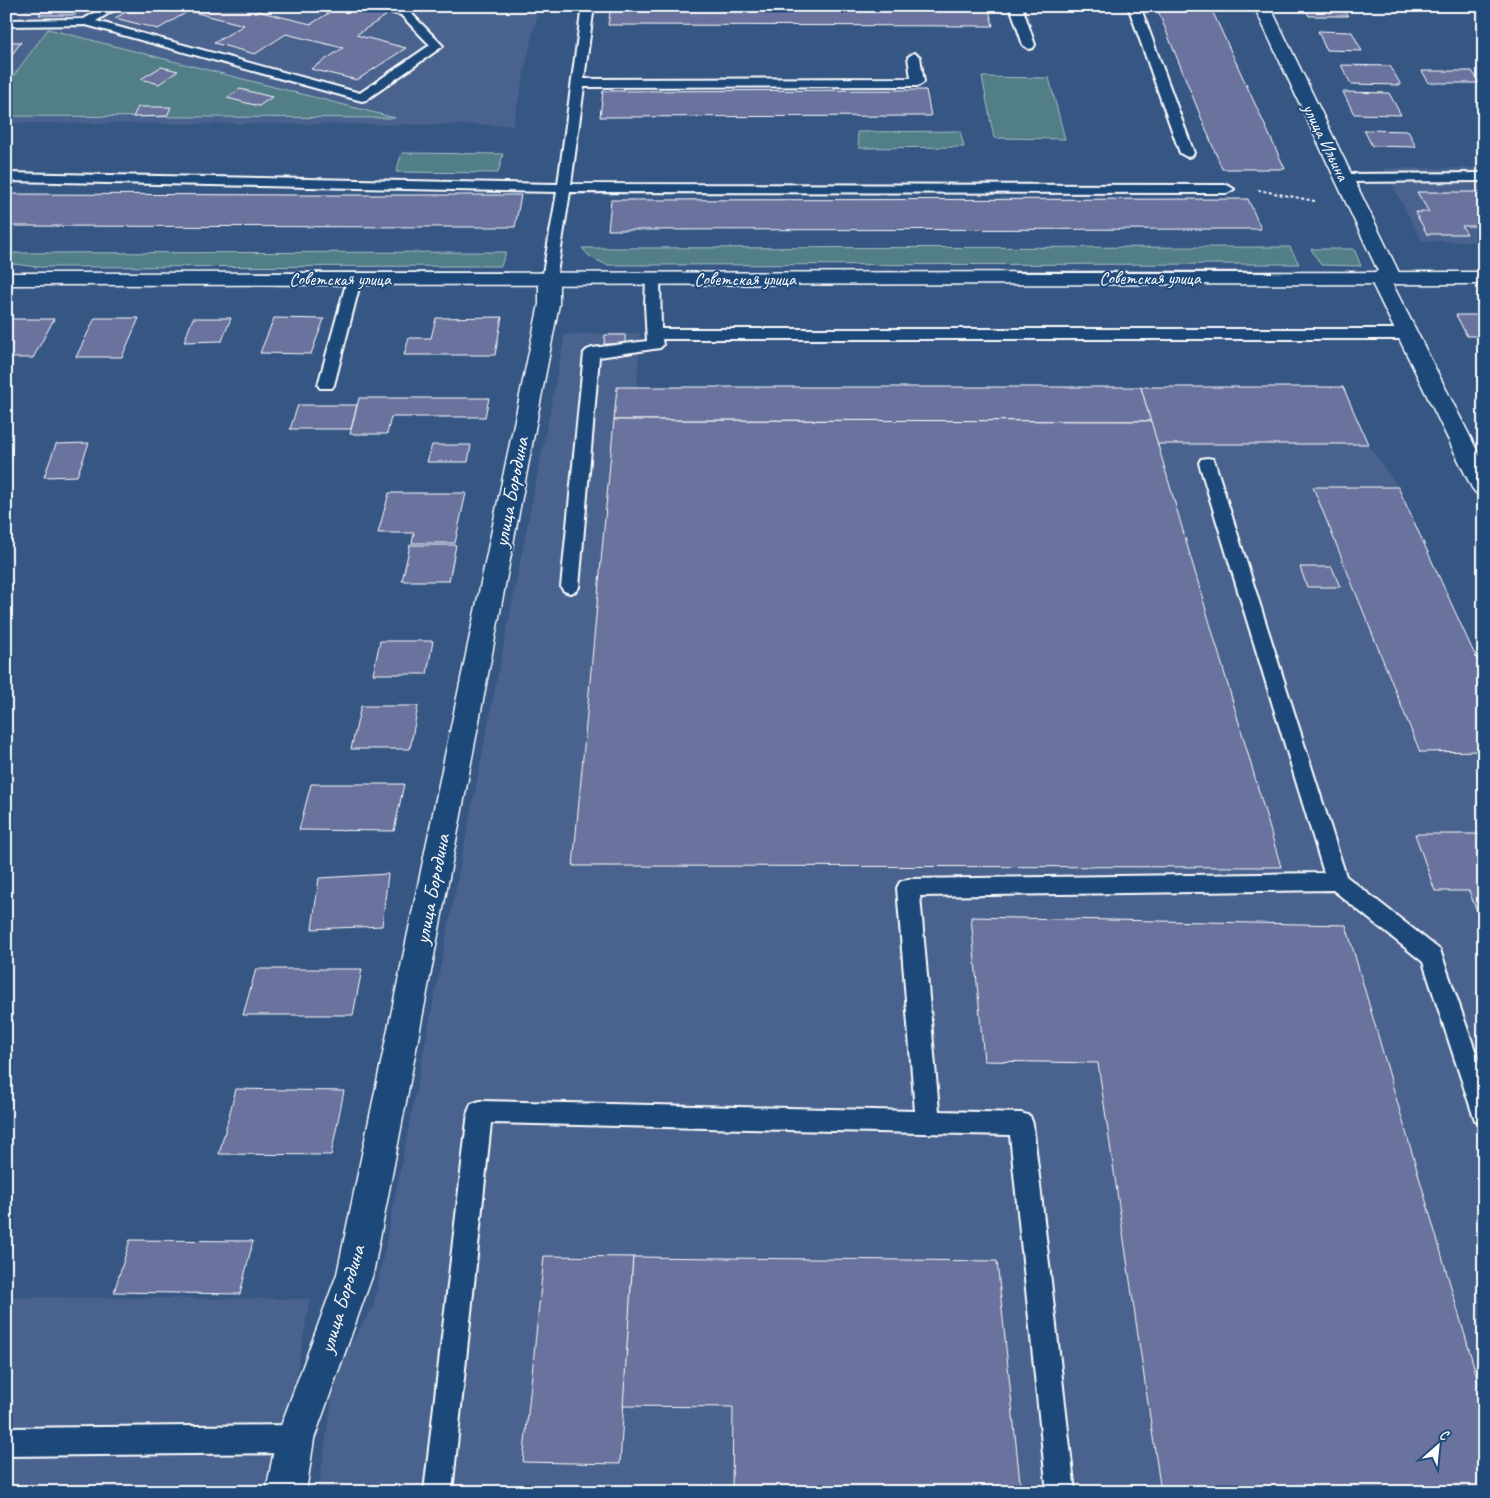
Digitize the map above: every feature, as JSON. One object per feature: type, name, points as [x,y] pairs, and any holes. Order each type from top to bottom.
[{"type":"street","name":"улица Ильина","points":[[1262,6],[1357,206],[1408,334],[1484,488]]},
{"type":"street","name":"Советская улица","points":[[6,279],[1484,278]]},
{"type":"street","name":"улица Бородина","points":[[286,1492],[295,1439],[354,1274],[549,304],[550,279]]},
{"type":"lane","points":[[86,22],[115,6]]},
{"type":"lane","points":[[6,23],[86,22],[362,97],[437,46],[405,13],[376,6]]},
{"type":"lane","points":[[550,279],[588,6]]},
{"type":"lane","points":[[1016,6],[1029,45]]},
{"type":"lane","points":[[1134,6],[1186,153]]},
{"type":"lane","points":[[577,83],[918,82],[914,57]]},
{"type":"lane","points":[[6,177],[564,188],[1227,189]]},
{"type":"lane","points":[[1344,178],[1484,177]]},
{"type":"lane","points":[[570,587],[592,353],[655,345],[652,305],[653,279]]},
{"type":"lane","points":[[326,385],[354,280]]},
{"type":"lane","points":[[654,334],[1408,334]]},
{"type":"lane","points":[[1207,463],[1337,881],[1432,957],[1484,1112]]},
{"type":"lane","points":[[928,1122],[908,888],[1337,881]]},
{"type":"lane","points":[[438,1492],[480,1112],[1021,1124],[1061,1492]]},
{"type":"lane","points":[[6,1442],[295,1439]]},
{"type":"path","points":[[1254,190],[1357,206]]},
{"type":"shaded area","points":[[27,6],[539,6],[513,125],[6,123],[6,34]]},
{"type":"shaded area","points":[[1383,168],[1484,168],[1484,242],[1422,241]]},
{"type":"shaded area","points":[[640,333],[637,387],[1343,387],[1368,444],[1398,487],[1484,675],[1484,1492],[318,1492],[337,1364],[373,1308],[565,334]]},
{"type":"shaded area","points":[[6,1297],[310,1299],[276,1492],[6,1492]]},
{"type":"green space","points":[[48,29],[395,118],[6,116],[6,86]]},
{"type":"green space","points":[[982,77],[1049,78],[1065,139],[994,138]]},
{"type":"green space","points":[[960,131],[964,147],[859,148],[857,132]]},
{"type":"green space","points":[[402,153],[503,154],[498,173],[396,172]]},
{"type":"green space","points":[[1290,247],[1299,264],[607,265],[590,257],[582,248]]},
{"type":"green space","points":[[1311,249],[1354,249],[1361,266],[1321,265]]},
{"type":"green space","points":[[506,252],[501,266],[37,267],[6,263],[6,253]]},
{"type":"building","points":[[45,6],[80,6],[75,15],[39,15]]},
{"type":"building","points":[[137,6],[265,6],[257,11],[311,24],[340,6],[351,6],[387,15],[356,35],[406,48],[357,80],[311,69],[343,48],[286,34],[255,54],[214,43],[244,25],[189,11],[158,29],[115,18]]},
{"type":"building","points":[[611,6],[988,6],[993,26],[608,25]]},
{"type":"building","points":[[1156,6],[1210,6],[1285,169],[1222,169]]},
{"type":"building","points":[[1304,6],[1342,6],[1348,16],[1309,16]]},
{"type":"building","points":[[1318,31],[1352,32],[1362,51],[1326,50]]},
{"type":"building","points":[[6,42],[21,42],[11,56],[6,56]]},
{"type":"building","points":[[1341,65],[1390,66],[1401,85],[1351,84]]},
{"type":"building","points":[[161,67],[178,71],[159,84],[141,79]]},
{"type":"building","points":[[1422,71],[1472,71],[1480,83],[1429,83]]},
{"type":"building","points":[[240,89],[272,97],[259,106],[227,98]]},
{"type":"building","points":[[926,90],[931,116],[600,117],[603,91]]},
{"type":"building","points":[[1343,92],[1389,93],[1401,115],[1354,114]]},
{"type":"building","points":[[138,107],[171,107],[167,116],[133,117]]},
{"type":"building","points":[[1364,130],[1408,131],[1416,147],[1372,146]]},
{"type":"building","points":[[1417,192],[1484,192],[1484,226],[1462,226],[1467,234],[1427,234],[1415,212],[1429,212]]},
{"type":"building","points":[[6,194],[521,195],[515,227],[454,227],[6,226]]},
{"type":"building","points":[[1248,199],[1261,229],[608,230],[611,200]]},
{"type":"building","points":[[1456,315],[1484,315],[1484,336],[1467,336]]},
{"type":"building","points":[[502,317],[495,355],[404,355],[409,338],[431,338],[436,318]]},
{"type":"building","points":[[95,318],[139,318],[122,357],[76,357]]},
{"type":"building","points":[[193,318],[231,318],[222,341],[184,342]]},
{"type":"building","points":[[274,318],[324,319],[311,354],[260,353]]},
{"type":"building","points":[[10,319],[54,319],[33,358],[6,358],[6,325]]},
{"type":"building","points":[[605,335],[625,335],[625,344],[604,344]]},
{"type":"building","points":[[617,387],[1141,387],[1151,421],[614,420]]},
{"type":"building","points":[[1141,387],[1343,387],[1368,444],[1157,444]]},
{"type":"building","points":[[359,398],[489,398],[485,417],[391,417],[387,434],[350,434]]},
{"type":"building","points":[[298,405],[357,405],[351,429],[290,429]]},
{"type":"building","points":[[614,420],[1151,421],[1281,867],[573,866]]},
{"type":"building","points":[[89,443],[77,476],[44,477],[56,444]]},
{"type":"building","points":[[432,445],[471,445],[468,462],[427,462]]},
{"type":"building","points":[[1313,487],[1398,487],[1484,675],[1484,751],[1420,752]]},
{"type":"building","points":[[389,493],[466,493],[455,543],[412,543],[414,533],[378,533]]},
{"type":"building","points":[[410,545],[456,545],[449,581],[402,581]]},
{"type":"building","points":[[1300,567],[1332,567],[1340,587],[1307,587]]},
{"type":"building","points":[[380,641],[433,641],[427,674],[373,674]]},
{"type":"building","points":[[361,706],[418,706],[410,749],[351,749]]},
{"type":"building","points":[[311,784],[404,784],[394,831],[299,830]]},
{"type":"building","points":[[1415,834],[1484,834],[1484,929],[1469,891],[1435,891]]},
{"type":"building","points":[[388,874],[382,926],[312,929],[319,878]]},
{"type":"building","points":[[971,917],[1346,925],[1484,1401],[1484,1492],[1161,1492],[1098,1063],[984,1061]]},
{"type":"building","points":[[256,969],[362,969],[353,1015],[243,1015]]},
{"type":"building","points":[[236,1089],[344,1091],[331,1155],[219,1154]]},
{"type":"building","points":[[130,1240],[253,1241],[240,1294],[114,1292]]},
{"type":"building","points":[[544,1256],[633,1257],[620,1464],[523,1462]]},
{"type":"building","points":[[633,1257],[997,1261],[1021,1492],[732,1492],[733,1407],[623,1406]]}]
